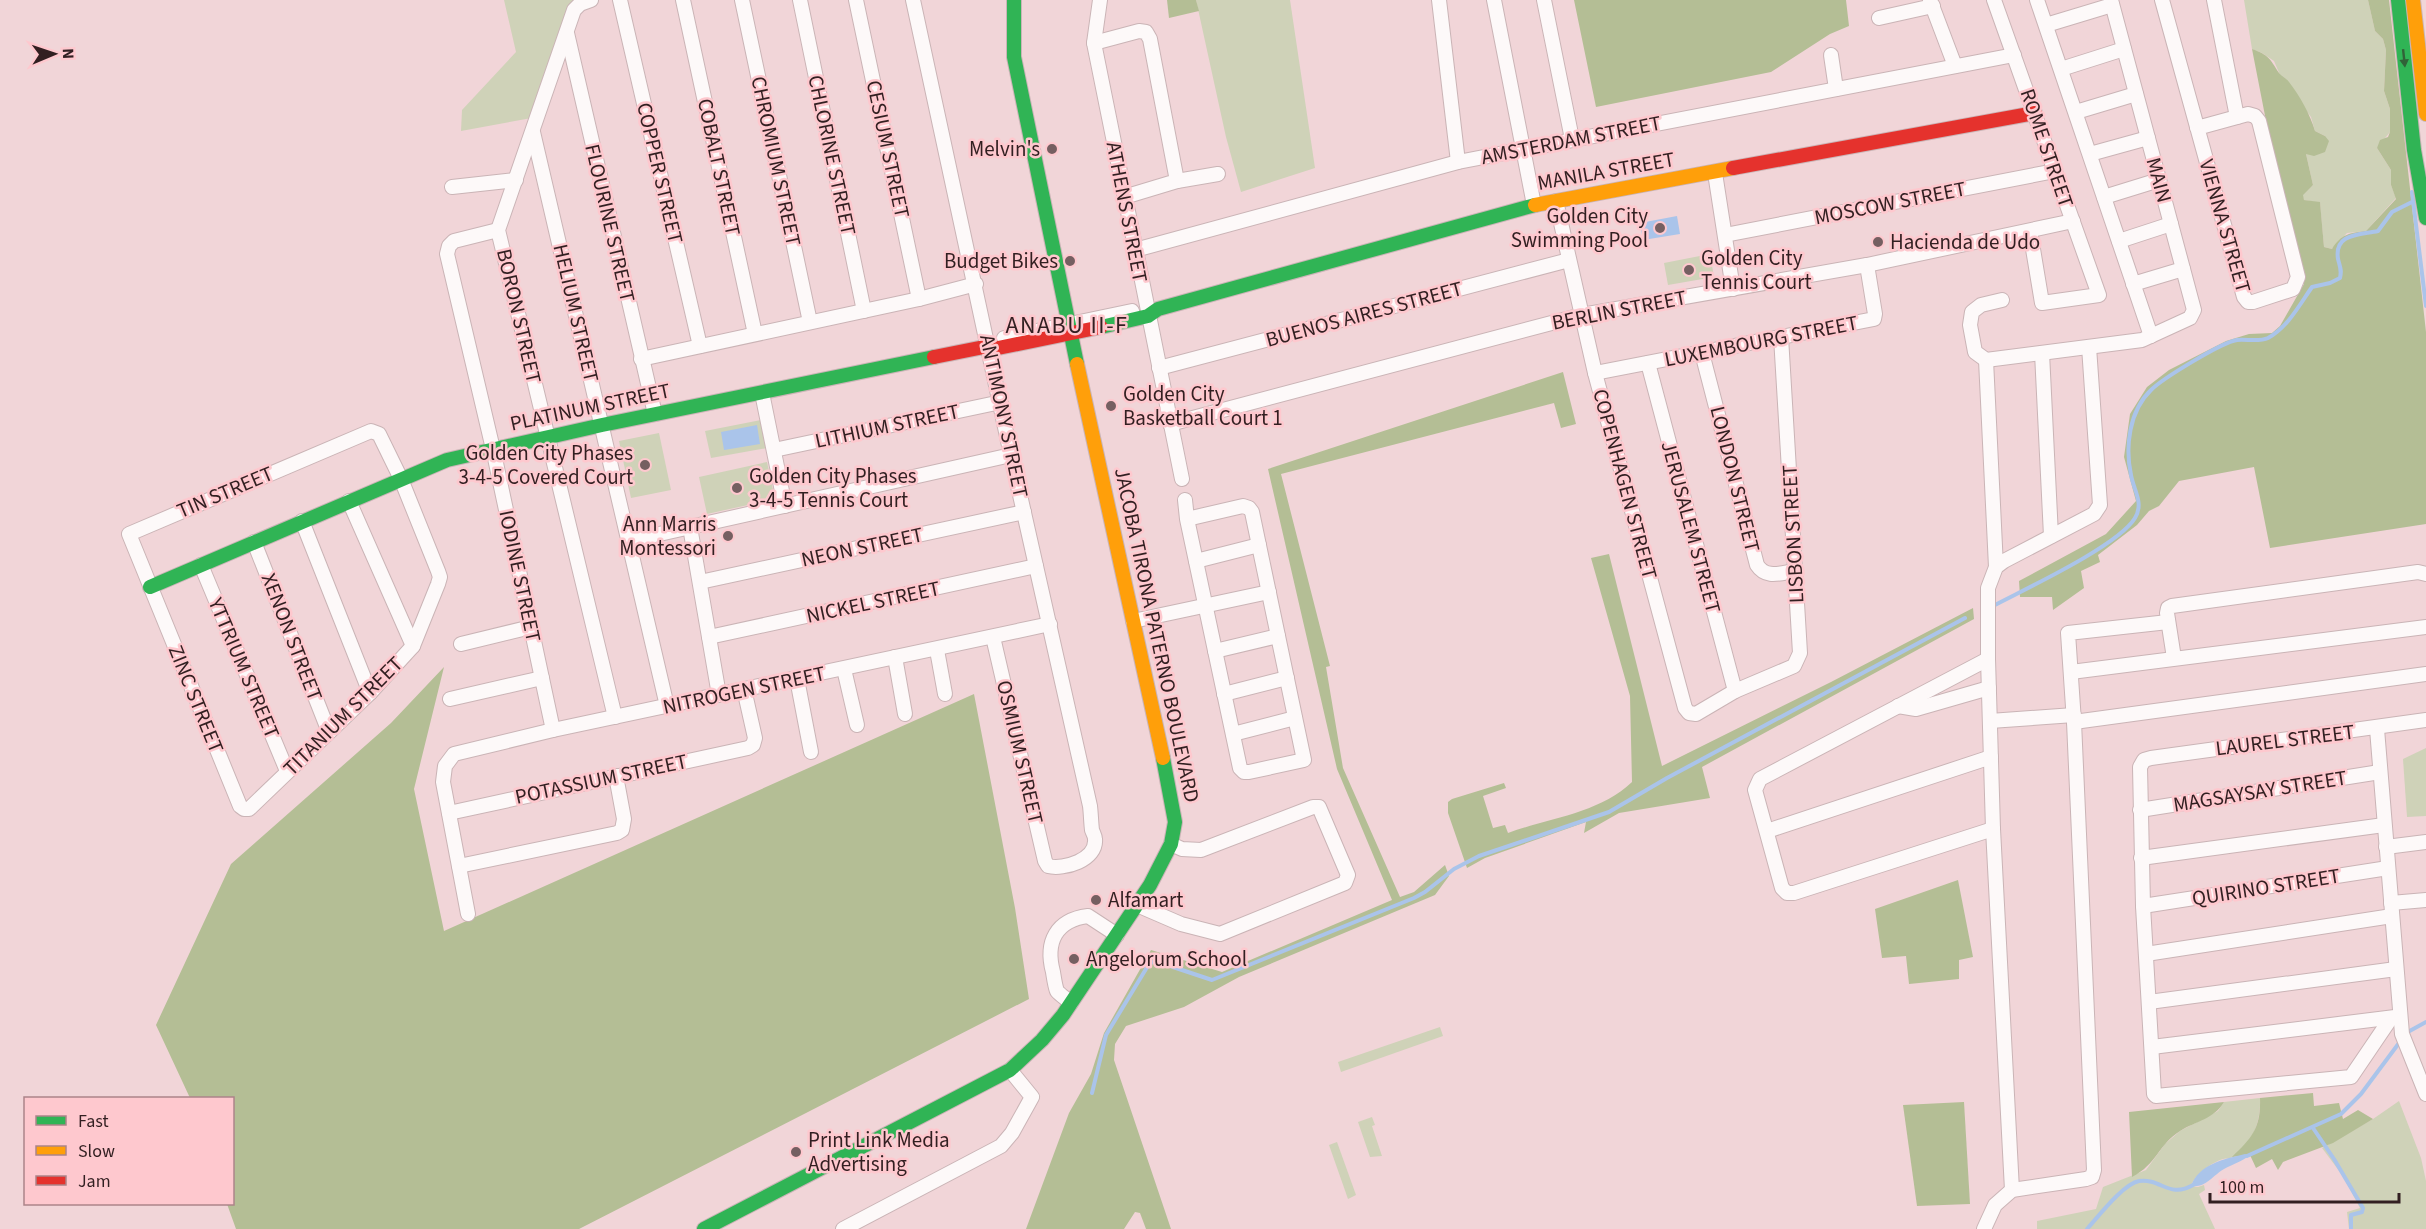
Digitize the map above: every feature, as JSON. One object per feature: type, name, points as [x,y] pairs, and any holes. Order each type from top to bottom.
[{"type":"street","name":"BORON STREET","points":[[591,0],[579,4],[574,10],[498,230],[615,717]]},
{"type":"street","name":"COPPER STREET","points":[[620,0],[700,346]]},
{"type":"street","name":"COBALT STREET","points":[[683,0],[755,334]]},
{"type":"street","name":"CHROMIUM STREET","points":[[742,0],[810,322]]},
{"type":"street","name":"CHLORINE STREET","points":[[800,0],[864,311]]},
{"type":"street","name":"CESIUM STREET","points":[[856,0],[919,298]]},
{"type":"street","name":"ANTIMONY STREET","points":[[914,0],[1011,455],[1090,806],[1095,840],[1092,849],[1081,861],[1055,868],[1048,866]]},
{"type":"street","name":"JACOBA TIRONA PATERNO BOULEVARD","points":[[704,1229],[1011,1070],[1042,1040],[1071,1003],[1137,904],[1171,844],[1175,822],[1170,791],[1014,57],[1014,0]]},
{"type":"street","name":"ATHENS STREET","points":[[1100,0],[1094,43],[1135,250],[1151,311],[1159,368],[1182,478]]},
{"type":"street","points":[[1439,0],[1458,162]]},
{"type":"street","points":[[1494,0],[1534,205]]},
{"type":"street","points":[[1544,0],[1572,139]]},
{"type":"street","name":"ROME STREET","points":[[1994,0],[2098,295],[2043,303],[2030,231]]},
{"type":"street","points":[[2002,300],[1981,305],[1972,312],[1970,325],[1975,352],[1986,360],[2142,340],[2151,336],[2037,0]]},
{"type":"street","name":"VIENNA STREET","points":[[2162,0],[2244,297],[2248,302],[2253,302],[2293,289],[2298,277],[2259,121],[2255,116],[2248,114],[2237,117]]},
{"type":"street","points":[[2197,128],[2237,117],[2214,0]]},
{"type":"street","points":[[2398,0],[2414,150],[2426,215]]},
{"type":"street","points":[[2413,0],[2426,114]]},
{"type":"street","points":[[1879,18],[1932,3],[1955,66]]},
{"type":"street","points":[[2046,25],[2111,3]]},
{"type":"street","name":"MAIN","points":[[2111,3],[2194,310],[2190,318],[2151,336]]},
{"type":"street","points":[[1094,43],[1140,31],[1146,33],[1150,39],[1177,181]]},
{"type":"street","name":"FLOURINE STREET","points":[[567,32],[655,414]]},
{"type":"street","points":[[2061,69],[2124,49]]},
{"type":"street","points":[[1831,55],[1836,89]]},
{"type":"street","name":"AMSTERDAM STREET","points":[[1135,250],[1458,162],[2014,55]]},
{"type":"street","points":[[2076,112],[2136,94]]},
{"type":"street","name":"MANILA STREET","points":[[1070,329],[1151,311],[1534,205],[2035,113]]},
{"type":"street","name":"HELIUM STREET","points":[[533,131],[667,706]]},
{"type":"street","points":[[2090,154],[2148,138]]},
{"type":"street","name":"MOSCOW STREET","points":[[1725,235],[2055,171]]},
{"type":"street","points":[[1715,173],[1733,289]]},
{"type":"street","points":[[1124,197],[1177,181],[1218,174]]},
{"type":"street","points":[[452,186],[516,180]]},
{"type":"street","points":[[2104,197],[2159,180]]},
{"type":"street","name":"COPENHAGEN STREET","points":[[1556,201],[1595,373],[1685,708],[1689,713],[1696,714],[1735,691]]},
{"type":"street","name":"BERLIN STREET","points":[[1170,424],[1582,315],[1867,265],[2073,221]]},
{"type":"street","points":[[2119,241],[2171,224]]},
{"type":"street","name":"IODINE STREET","points":[[498,230],[454,241],[448,246],[447,254],[493,449],[553,730]]},
{"type":"street","name":"BUENOS AIRES STREET","points":[[1159,368],[1569,260]]},
{"type":"street","name":"LUXEMBOURG STREET","points":[[1595,373],[1874,319],[1867,265]]},
{"type":"street","points":[[2133,284],[2182,269]]},
{"type":"street","points":[[641,359],[864,311],[976,284]]},
{"type":"street","name":"PLATINUM STREET","points":[[150,587],[447,459],[989,346],[998,348],[1070,329]]},
{"type":"street","name":"LISBON STREET","points":[[1735,691],[1794,666],[1800,653],[1781,338]]},
{"type":"street","points":[[2012,1190],[1991,758],[1988,588],[1990,577],[1996,567],[2094,514],[2100,505],[2089,347]]},
{"type":"street","name":"LONDON STREET","points":[[1702,353],[1757,565],[1761,572],[1768,575],[1795,571]]},
{"type":"street","points":[[2042,353],[2051,536]]},
{"type":"street","points":[[1986,360],[1996,567]]},
{"type":"street","name":"JERUSALEM STREET","points":[[1648,363],[1735,691]]},
{"type":"street","points":[[762,393],[785,506]]},
{"type":"street","name":"LITHIUM STREET","points":[[774,450],[1000,402]]},
{"type":"street","name":"TIN STREET","points":[[150,587],[129,537],[131,532],[371,431],[379,434],[400,479]]},
{"type":"street","points":[[628,541],[1011,455]]},
{"type":"street","name":"TITANIUM STREET","points":[[244,809],[249,809],[370,693],[414,646],[440,577],[400,479]]},
{"type":"street","points":[[1185,500],[1187,519],[1240,768],[1244,772],[1301,761],[1305,757],[1252,512],[1243,506],[1187,519]]},
{"type":"street","points":[[349,501],[414,646]]},
{"type":"street","name":"NEON STREET","points":[[700,582],[1024,512]]},
{"type":"street","points":[[302,521],[370,693]]},
{"type":"street","points":[[690,527],[719,694]]},
{"type":"street","name":"XENON STREET","points":[[254,542],[329,732]]},
{"type":"street","points":[[1196,561],[1259,545]]},
{"type":"street","name":"YTTRIUM STREET","points":[[201,565],[287,771]]},
{"type":"street","name":"NICKEL STREET","points":[[709,637],[1036,566]]},
{"type":"street","points":[[2174,658],[2168,622],[2168,608],[2172,606],[2418,572],[2426,574]]},
{"type":"street","name":"ZINC STREET","points":[[150,587],[240,806],[244,809]]},
{"type":"street","points":[[1133,621],[1269,592]]},
{"type":"street","points":[[1984,1229],[1995,1205],[2012,1190],[2086,1179],[2092,1177],[2094,1170],[2074,718],[2067,636],[2070,631],[2168,622]]},
{"type":"street","name":"NITROGEN STREET","points":[[448,813],[443,782],[445,766],[454,754],[553,730],[937,650],[1050,624]]},
{"type":"street","points":[[461,644],[531,627]]},
{"type":"street","points":[[2071,672],[2426,627]]},
{"type":"street","points":[[1215,651],[1278,636]]},
{"type":"street","name":"OSMIUM STREET","points":[[993,637],[1048,866]]},
{"type":"street","points":[[937,650],[945,694]]},
{"type":"street","points":[[895,657],[905,714]]},
{"type":"street","points":[[1988,659],[1760,779],[1755,790],[1782,888],[1787,892],[1794,893],[1994,829]]},
{"type":"street","points":[[844,669],[857,725]]},
{"type":"street","points":[[1990,720],[2074,718],[2426,674]]},
{"type":"street","points":[[450,699],[542,678]]},
{"type":"street","points":[[1224,694],[1287,678]]},
{"type":"street","points":[[797,679],[811,752]]},
{"type":"street","points":[[1898,706],[1916,709],[1989,688]]},
{"type":"street","name":"POTASSIUM STREET","points":[[448,813],[748,748],[753,745],[755,738],[744,689]]},
{"type":"street","points":[[1233,734],[1295,718]]},
{"type":"street","name":"LAUREL STREET","points":[[2140,810],[2140,767],[2144,760],[2377,729],[2426,720]]},
{"type":"street","points":[[2377,729],[2396,969],[2396,1017],[2426,1094]]},
{"type":"street","points":[[1767,831],[1991,758]]},
{"type":"street","name":"MAGSAYSAY STREET","points":[[2140,810],[2380,772]]},
{"type":"street","points":[[459,866],[617,833],[622,830],[624,819],[616,776]]},
{"type":"street","points":[[1137,904],[1171,920],[1220,934],[1297,904],[1348,880],[1348,875],[1319,807],[1313,807],[1202,850],[1182,849],[1171,844]]},
{"type":"street","points":[[2140,810],[2154,1094],[2160,1097],[2351,1077],[2396,1017]]},
{"type":"street","points":[[448,813],[468,914]]},
{"type":"street","points":[[2141,858],[2384,825]]},
{"type":"street","points":[[2386,847],[2426,842]]},
{"type":"street","name":"QUIRINO STREET","points":[[2143,906],[2388,868]]},
{"type":"street","points":[[2146,954],[2391,909],[2426,900]]},
{"type":"street","points":[[1071,1003],[1057,992],[1050,960],[1052,940],[1062,925],[1075,917],[1088,916],[1117,935]]},
{"type":"street","points":[[2149,1002],[2396,969]]},
{"type":"street","points":[[2152,1047],[2396,1017]]},
{"type":"street","points":[[843,1229],[1001,1146],[1012,1133],[1032,1097],[1011,1070]]},
{"type":"green space","points":[[504,0],[587,0],[579,3],[537,117],[461,131],[462,110],[516,52]]},
{"type":"green space","points":[[1167,0],[1196,0],[1199,11],[1169,18]]},
{"type":"green space","points":[[1196,0],[1290,0],[1315,168],[1241,192],[1226,137]]},
{"type":"green space","points":[[1574,0],[1846,0],[1849,26],[1830,34],[1771,72],[1596,107]]},
{"type":"green space","points":[[2244,0],[2368,0],[2375,31],[2383,39],[2386,50],[2384,91],[2390,109],[2390,132],[2377,148],[2391,170],[2391,185],[2396,198],[2366,231],[2347,233],[2332,249],[2324,247],[2320,203],[2304,200],[2302,195],[2313,185],[2306,154],[2325,136],[2315,131],[2311,117],[2280,75],[2274,61],[2252,49]]},
{"type":"green space","points":[[2368,0],[2389,0],[2426,332],[2426,524],[2270,548],[2254,467],[2179,481],[2159,506],[2149,511],[2137,525],[2098,555],[2100,562],[2081,571],[2084,588],[2053,610],[2052,597],[2020,597],[2019,581],[2106,534],[2136,501],[2124,457],[2130,414],[2147,387],[2169,370],[2226,341],[2249,334],[2272,333],[2280,326],[2304,284],[2268,131],[2252,49],[2268,58],[2289,82],[2304,105],[2315,131],[2329,141],[2325,152],[2314,156],[2306,154],[2313,185],[2303,195],[2304,200],[2320,202],[2324,247],[2332,249],[2346,235],[2366,231],[2396,199],[2391,185],[2391,170],[2377,148],[2380,140],[2388,137],[2390,132],[2390,109],[2384,91],[2386,50],[2383,39],[2375,31]]},
{"type":"green space","name":"Golden City Tennis Court","points":[[1710,254],[1714,277],[1668,285],[1664,263]]},
{"type":"green space","points":[[1563,372],[1576,424],[1561,428],[1554,403],[1281,474],[1330,666],[1326,667],[1343,768],[1400,897],[1414,892],[1445,865],[1449,876],[1435,895],[1239,977],[1184,1007],[1126,1026],[1115,1044],[1114,1060],[1171,1229],[1146,1229],[1140,1213],[1135,1212],[1124,1229],[1026,1229],[1069,1113],[1091,1074],[1104,1033],[1151,950],[1222,972],[1392,900],[1337,769],[1268,469]]},
{"type":"green space","points":[[761,420],[767,448],[711,458],[705,431]]},
{"type":"green space","name":"Golden City Phases 3-4-5 Covered Court","points":[[659,433],[671,490],[631,498],[619,441]]},
{"type":"green space","name":"Golden City Phases 3-4-5 Tennis Court","points":[[767,462],[775,499],[707,514],[699,477]]},
{"type":"green space","points":[[1609,554],[1662,766],[1973,608],[1974,619],[1702,767],[1710,798],[1619,813],[1584,833],[1586,822],[1485,858],[1467,868],[1448,813],[1448,802],[1452,799],[1504,783],[1506,788],[1483,796],[1493,828],[1505,825],[1508,833],[1590,808],[1605,801],[1632,782],[1630,696],[1591,558]]},
{"type":"green space","points":[[444,667],[414,789],[444,931],[974,694],[1015,908],[1029,999],[579,1229],[236,1229],[227,1205],[234,1205],[234,1097],[190,1097],[156,1025],[231,864],[391,723]]},
{"type":"green space","points":[[2426,748],[2426,816],[2407,817],[2403,759]]},
{"type":"green space","points":[[1958,880],[1973,957],[1959,960],[1959,979],[1909,984],[1906,956],[1882,958],[1875,909]]},
{"type":"green space","points":[[1440,1027],[1443,1036],[1341,1072],[1338,1062]]},
{"type":"green space","points":[[2313,1093],[2314,1106],[2339,1103],[2343,1119],[2358,1110],[2373,1119],[2333,1143],[2283,1162],[2278,1170],[2272,1159],[2256,1168],[2250,1155],[2232,1157],[2254,1132],[2259,1117],[2260,1098]]},
{"type":"green space","points":[[2260,1098],[2257,1123],[2246,1146],[2233,1157],[2209,1166],[2196,1177],[2191,1186],[2204,1185],[2205,1190],[2199,1194],[2215,1229],[2037,1229],[2037,1221],[2096,1209],[2103,1187],[2146,1170],[2165,1144],[2180,1131],[2218,1111],[2224,1102]]},
{"type":"green space","points":[[2399,1101],[2421,1158],[2426,1181],[2426,1229],[2349,1229],[2347,1212],[2360,1208],[2343,1176],[2322,1148],[2373,1119]]},
{"type":"green space","points":[[1964,1102],[1970,1204],[1917,1206],[1903,1105]]},
{"type":"green space","points":[[2224,1102],[2210,1116],[2173,1136],[2147,1166],[2132,1177],[2129,1112]]},
{"type":"green space","points":[[1372,1117],[1375,1125],[1372,1126],[1382,1156],[1370,1157],[1358,1122]]},
{"type":"green space","points":[[1337,1142],[1356,1195],[1348,1199],[1329,1145]]},
{"type":"water","name":"Golden City Swimming Pool","points":[[1677,216],[1680,234],[1643,240],[1640,223]]},
{"type":"water","points":[[757,425],[760,444],[724,450],[721,432]]},
{"type":"water","points":[[2245,1154],[2250,1155],[2224,1169],[2205,1183],[2191,1186],[2200,1172],[2206,1168]]},
{"type":"waterway","points":[[2412,192],[2426,306]]},
{"type":"waterway","points":[[1993,606],[2091,554],[2125,529],[2135,518],[2139,507],[2129,464],[2130,430],[2138,408],[2151,390],[2179,370],[2229,342],[2265,339],[2282,328],[2312,287],[2340,278],[2338,250],[2344,240],[2378,231],[2392,212],[2416,200]]},
{"type":"waterway","points":[[1092,1093],[1106,1035],[1149,964],[1155,961],[1212,980],[1414,898],[1454,869],[1479,856],[1609,812],[1667,778],[1965,618]]},
{"type":"waterway","points":[[2406,1033],[2426,1022]]},
{"type":"waterway","points":[[2247,1156],[2341,1114],[2361,1094],[2402,1039]]},
{"type":"waterway","points":[[2313,1128],[2363,1208],[2362,1212],[2351,1215],[2351,1229]]},
{"type":"waterway","points":[[2087,1229],[2118,1194],[2133,1183],[2147,1181],[2178,1190],[2193,1185]]},
{"type":"traffic: fast","points":[[1014,0],[1014,57],[1077,364]]},
{"type":"traffic: fast","points":[[2398,0],[2414,150],[2426,218]]},
{"type":"traffic: fast","points":[[1101,327],[1148,316],[1158,309],[1535,205]]},
{"type":"traffic: fast","points":[[150,587],[447,460],[602,425],[934,357]]},
{"type":"traffic: fast","points":[[704,1229],[1010,1070],[1042,1040],[1063,1015],[1150,885],[1171,844],[1175,822],[1163,758]]},
{"type":"traffic: slow","points":[[2413,0],[2426,114]]},
{"type":"traffic: slow","points":[[1535,205],[1733,168]]},
{"type":"traffic: slow","points":[[1077,364],[1163,758]]},
{"type":"traffic: jam","points":[[1733,168],[2035,113]]},
{"type":"traffic: jam","points":[[934,357],[989,346],[998,348],[1101,327]]},
{"type":"place","name":"Melvin's","points":[[1052,149]]},
{"type":"place","name":"Golden City Swimming Pool","points":[[1660,228]]},
{"type":"place","name":"Hacienda de Udo","points":[[1878,242]]},
{"type":"place","name":"Budget Bikes","points":[[1070,261]]},
{"type":"place","name":"Golden City Tennis Court","points":[[1689,270]]},
{"type":"place","name":"Golden City Basketball Court 1","points":[[1111,406]]},
{"type":"place","name":"Golden City Phases 3-4-5 Covered Court","points":[[645,465]]},
{"type":"place","name":"Golden City Phases 3-4-5 Tennis Court","points":[[737,488]]},
{"type":"place","name":"Ann Marris Montessori","points":[[728,536]]},
{"type":"place","name":"Alfamart","points":[[1096,900]]},
{"type":"place","name":"Angelorum School","points":[[1074,959]]},
{"type":"place","name":"Print Link Media Advertising","points":[[796,1152]]},
{"type":"district","name":"ANABU II-F","points":[[1067,325]]}]
